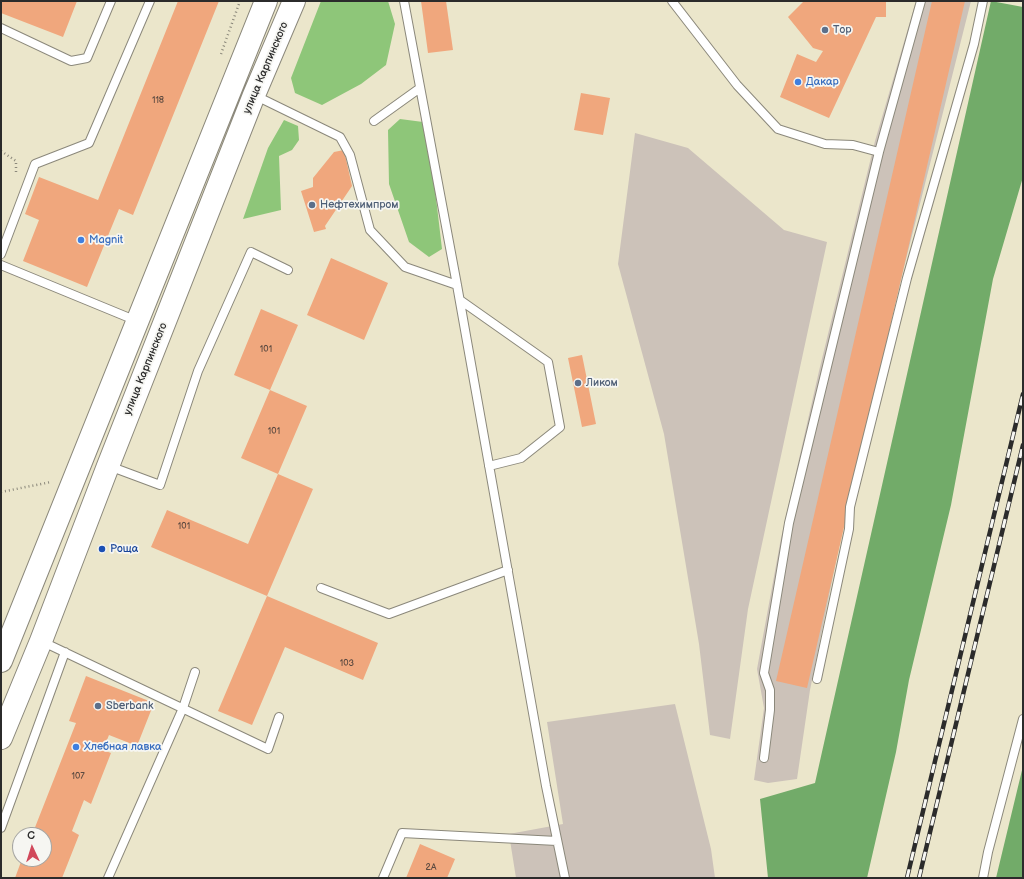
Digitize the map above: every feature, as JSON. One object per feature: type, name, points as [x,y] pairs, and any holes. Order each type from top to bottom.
[{"type":"main road","points":[[1,661],[266,1]]},
{"type":"main road","name":"улица Карпинского","points":[[1,738],[41,641],[254,95],[294,1]]},
{"type":"main road","points":[[172,237],[175,250],[179,252],[184,252],[195,247]]},
{"type":"main road","points":[[142,313],[156,302],[164,305],[168,316]]},
{"type":"lane","points":[[1,28],[71,60],[87,58],[111,1]]},
{"type":"lane","points":[[1,254],[35,164],[89,143],[150,1]]},
{"type":"lane","points":[[404,1],[565,878]]},
{"type":"lane","points":[[672,1],[737,85],[778,129],[824,144],[853,145],[863,149],[879,152]]},
{"type":"lane","points":[[764,758],[770,710],[770,690],[764,673],[789,523],[879,152],[921,1]]},
{"type":"lane","points":[[817,679],[849,529],[850,507],[907,278],[974,44],[983,1]]},
{"type":"lane","points":[[374,121],[420,88]]},
{"type":"lane","points":[[254,95],[340,137],[350,155],[370,230],[405,267],[457,285]]},
{"type":"lane","points":[[108,466],[160,484],[198,371],[251,252],[288,270]]},
{"type":"lane","points":[[1,265],[142,313]]},
{"type":"lane","points":[[460,300],[548,362],[560,427],[521,458],[489,466]]},
{"type":"lane","points":[[321,588],[389,614],[508,570]]},
{"type":"lane","points":[[41,641],[268,749],[279,717]]},
{"type":"lane","points":[[1,828],[65,652]]},
{"type":"lane","points":[[108,878],[183,708],[194,672]]},
{"type":"lane","points":[[983,878],[988,852],[1023,719]]},
{"type":"lane","points":[[383,878],[402,833],[557,841]]},
{"type":"path","points":[[1,492],[57,481]]},
{"type":"shaded area","points":[[916,1],[971,1],[847,494],[844,522],[810,690],[797,779],[768,783],[754,780],[764,708],[757,669],[781,538],[819,371],[875,141]]},
{"type":"shaded area","points":[[635,133],[688,148],[784,230],[827,242],[748,609],[730,739],[710,735],[699,644],[664,434],[618,264]]},
{"type":"shaded area","points":[[675,704],[711,849],[715,878],[516,878],[509,834],[563,824],[547,722]]},
{"type":"green space","points":[[321,1],[388,1],[395,24],[386,65],[361,84],[322,105],[295,93],[291,78]]},
{"type":"green space","points":[[991,1],[1023,7],[1023,177],[993,279],[951,505],[909,680],[896,752],[867,878],[768,878],[760,799],[815,783]]},
{"type":"green space","points":[[400,119],[423,122],[434,181],[442,249],[429,257],[409,242],[389,184],[388,130]]},
{"type":"green space","points":[[284,120],[298,126],[299,140],[292,150],[279,156],[281,210],[243,219],[268,148]]},
{"type":"green space","points":[[1023,766],[1023,878],[996,878]]},
{"type":"building","points":[[1,1],[77,1],[63,37],[1,13]]},
{"type":"building","points":[[178,1],[219,1],[133,215],[119,209],[87,287],[23,261],[39,220],[25,214],[39,177],[98,200]]},
{"type":"building","points":[[421,1],[446,1],[453,50],[428,53]]},
{"type":"building","points":[[804,1],[886,1],[886,17],[876,17],[829,118],[780,97],[797,54],[816,62],[823,51],[813,48],[788,17]]},
{"type":"building","points":[[932,1],[965,1],[807,688],[776,681]]},
{"type":"building","points":[[581,93],[610,98],[603,135],[574,130]]},
{"type":"building","points":[[344,150],[352,186],[325,226],[326,229],[314,232],[301,191],[313,187],[313,178],[334,152]]},
{"type":"building","points":[[331,258],[388,283],[364,340],[307,315]]},
{"type":"building","points":[[261,309],[298,325],[270,390],[234,375]]},
{"type":"building","points":[[582,355],[596,424],[582,427],[568,358]]},
{"type":"building","points":[[270,390],[307,406],[278,474],[241,458]]},
{"type":"building","points":[[278,474],[313,489],[267,596],[151,547],[167,510],[248,544]]},
{"type":"building","points":[[267,596],[378,643],[363,680],[285,647],[252,725],[218,711]]},
{"type":"building","points":[[86,676],[154,703],[137,746],[109,735],[103,750],[111,753],[91,804],[84,800],[72,831],[79,835],[62,878],[15,878],[19,867],[52,867],[52,827],[35,827],[76,723],[69,721]]},
{"type":"building","points":[[420,844],[455,859],[447,878],[406,878]]},
{"type":"railway","points":[[907,878],[1023,394]]},
{"type":"railway","points":[[919,878],[1023,445]]},
{"type":"place","name":"Тор","points":[[825,30]]},
{"type":"place","name":"Дакар","points":[[798,82]]},
{"type":"place","name":"Нефтехимпром","points":[[312,205]]},
{"type":"place","name":"Magnit","points":[[81,240]]},
{"type":"place","name":"Ликом","points":[[578,383]]},
{"type":"place","name":"Роща","points":[[102,549]]},
{"type":"place","name":"Sberbank","points":[[98,706]]},
{"type":"place","name":"Хлебная лавка","points":[[76,747]]}]
